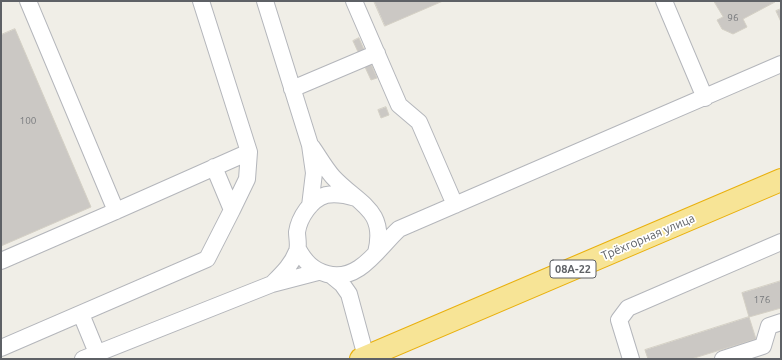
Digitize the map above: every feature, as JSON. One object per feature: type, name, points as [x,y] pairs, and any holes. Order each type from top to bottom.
[{"type":"highway","name":"Трёхгорная улица","points":[[363,358],[781,180]]},
{"type":"street","points":[[28,1],[116,212]]},
{"type":"street","points":[[1,348],[207,259],[247,179],[248,152],[201,1]]},
{"type":"street","points":[[265,1],[310,145],[314,172],[310,206]]},
{"type":"street","points":[[354,1],[399,105],[419,122],[455,206]]},
{"type":"street","points":[[664,1],[705,98]]},
{"type":"street","points":[[292,89],[376,53]]},
{"type":"street","points":[[81,314],[90,356],[272,284],[324,274],[347,275],[363,265],[376,253],[386,240],[399,229],[781,64]]},
{"type":"street","points":[[310,145],[333,177],[369,208],[377,223],[380,238],[376,253]]},
{"type":"street","points":[[1,261],[116,212],[248,152]]},
{"type":"street","points":[[214,167],[232,210]]},
{"type":"street","points":[[356,198],[340,194],[324,196],[310,206],[300,219],[297,232],[298,249],[305,261],[342,284],[349,294],[363,358]]},
{"type":"street","points":[[377,223],[399,229]]},
{"type":"street","points":[[631,359],[619,320],[628,308],[781,242]]},
{"type":"street","points":[[272,284],[290,266],[298,249]]},
{"type":"street","points":[[349,294],[352,282],[363,265]]},
{"type":"street","points":[[723,359],[762,346],[769,326],[781,322]]},
{"type":"building","points":[[374,1],[443,1],[385,26]]},
{"type":"building","points":[[714,1],[775,2],[743,19],[747,27],[733,34],[722,29],[717,20],[723,17]]},
{"type":"building","points":[[781,9],[781,22],[776,11]]},
{"type":"building","points":[[15,29],[91,207],[1,246],[1,35]]},
{"type":"building","points":[[359,38],[365,52],[359,54],[353,41]]},
{"type":"building","points":[[371,64],[377,78],[371,80],[365,67]]},
{"type":"building","points":[[386,107],[389,115],[381,118],[378,110]]},
{"type":"building","points":[[781,281],[781,308],[749,317],[742,293]]},
{"type":"building","points":[[749,317],[756,339],[691,359],[648,359],[645,350]]}]
